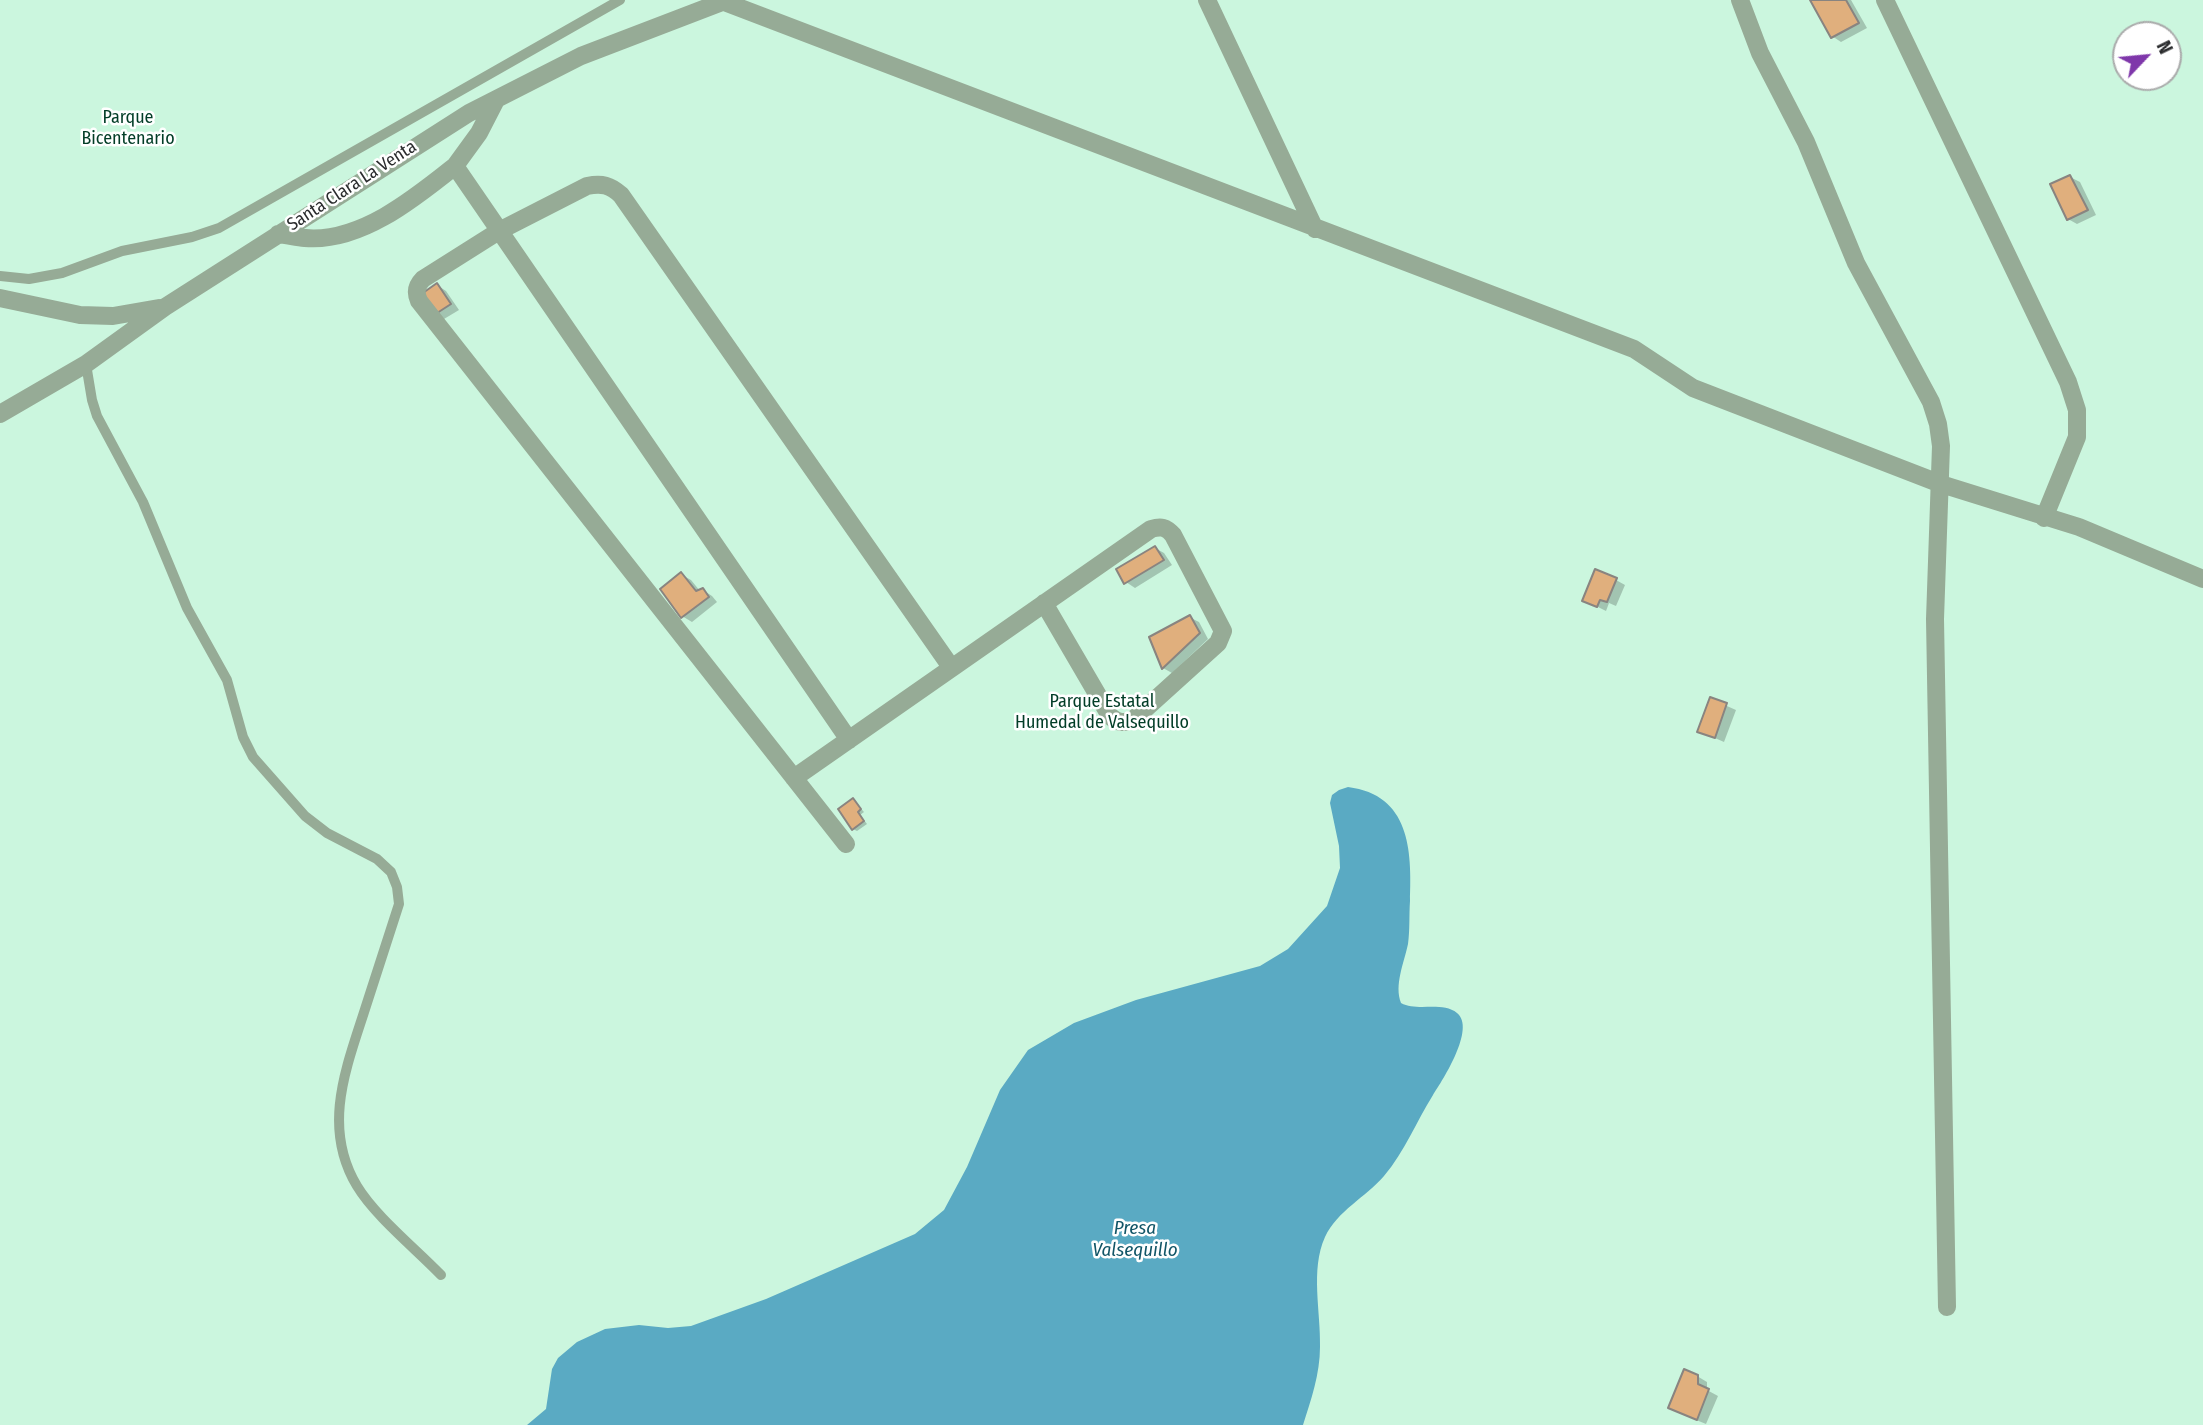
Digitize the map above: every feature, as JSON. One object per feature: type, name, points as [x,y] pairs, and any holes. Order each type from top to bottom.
[{"type":"street","points":[[1207,0],[1315,229]]},
{"type":"street","points":[[1740,0],[1760,53],[1806,142],[1856,263],[1931,402],[1938,424],[1941,484],[1935,619],[1936,738],[1947,1307]]},
{"type":"street","points":[[1885,0],[2068,382],[2077,410],[2077,437],[2044,518]]},
{"type":"street","points":[[725,1],[1634,349],[1693,388],[1941,484],[2079,527],[2203,579]]},
{"type":"street","name":"Santa Clara La Venta","points":[[0,414],[86,364],[165,307],[278,233],[357,186],[425,139],[581,56],[725,1]]},
{"type":"street","points":[[278,233],[307,239],[340,234],[407,204],[456,166],[479,133],[496,100]]},
{"type":"street","points":[[456,166],[849,740]]},
{"type":"street","points":[[846,844],[419,301],[416,293],[418,285],[423,279],[499,231],[587,186],[599,184],[612,187],[621,195],[951,667]]},
{"type":"street","points":[[0,298],[80,314],[113,316],[165,307]]},
{"type":"street","points":[[794,778],[951,667],[1151,529],[1167,529],[1173,535],[1223,631],[1217,643],[1134,719],[1125,723],[1117,722],[1110,716],[1044,603]]},
{"type":"lane","points":[[0,276],[29,279],[62,273],[122,251],[171,242],[219,228],[620,0]]},
{"type":"lane","points":[[86,364],[97,416],[144,502],[187,608],[227,680],[243,737],[253,757],[305,816],[327,833],[377,859],[391,872],[397,887],[399,904],[341,1084],[338,1117],[344,1157],[357,1186],[377,1211],[441,1275]]},
{"type":"green space","name":"Parque Estatal Humedal de Valsequillo","points":[[0,0],[2203,0],[2203,1425],[0,1425]]},
{"type":"water","name":"Presa Valsequillo","points":[[1348,787],[1369,792],[1384,801],[1395,813],[1408,845],[1409,928],[1399,981],[1401,1003],[1414,1007],[1451,1009],[1462,1020],[1463,1030],[1450,1066],[1398,1157],[1377,1184],[1337,1219],[1325,1237],[1317,1277],[1320,1357],[1315,1387],[1303,1425],[527,1425],[546,1409],[552,1369],[558,1358],[577,1342],[605,1329],[639,1325],[668,1328],[691,1326],[766,1299],[915,1234],[944,1210],[967,1167],[1000,1090],[1028,1050],[1074,1023],[1136,1000],[1260,966],[1288,949],[1327,906],[1340,868],[1339,846],[1330,803],[1332,795]]},
{"type":"building","points":[[1810,0],[1846,0],[1859,23],[1831,38]]},
{"type":"building","points":[[2070,175],[2088,210],[2067,220],[2050,184]]},
{"type":"building","points":[[437,283],[451,304],[434,315],[420,295]]},
{"type":"building","points":[[1155,546],[1164,560],[1124,584],[1116,569]]},
{"type":"building","points":[[1595,569],[1617,578],[1607,602],[1600,600],[1597,607],[1582,601]]},
{"type":"building","points":[[681,572],[696,591],[703,588],[709,597],[681,618],[660,589]]},
{"type":"building","points":[[1190,615],[1200,633],[1162,669],[1149,637]]},
{"type":"building","points":[[1710,697],[1727,703],[1715,738],[1697,732]]},
{"type":"building","points":[[853,798],[861,809],[858,812],[864,821],[852,830],[838,809]]},
{"type":"building","points":[[1684,1369],[1698,1375],[1698,1384],[1709,1389],[1697,1420],[1668,1408]]},
{"type":"park label","name":"Parque Bicentenario","points":[[128,128]]}]
